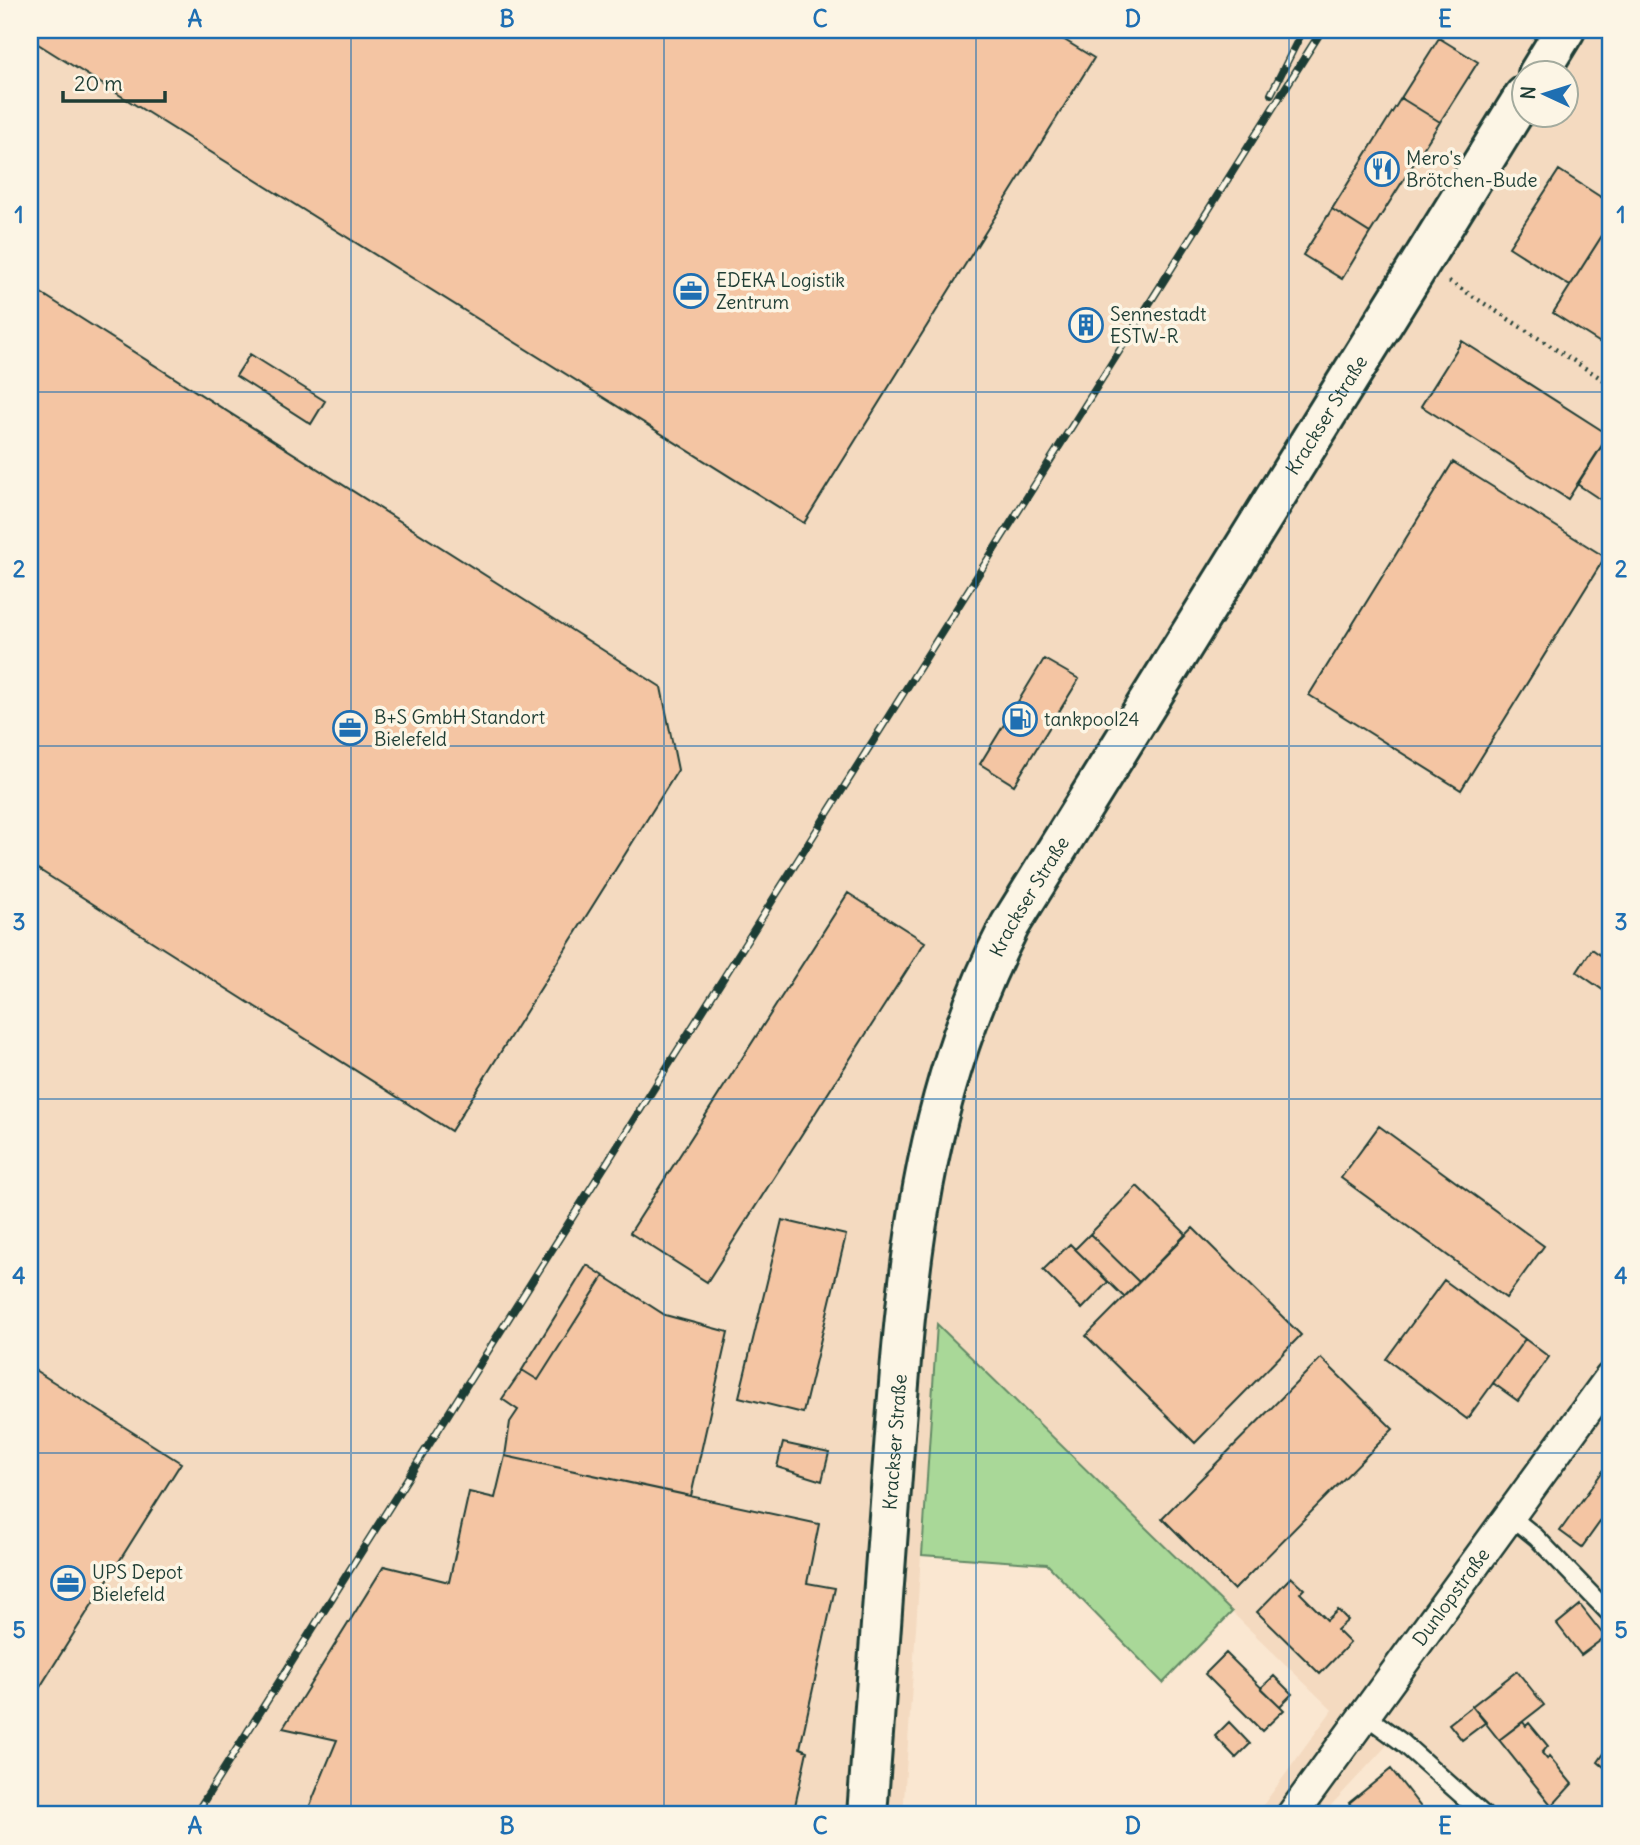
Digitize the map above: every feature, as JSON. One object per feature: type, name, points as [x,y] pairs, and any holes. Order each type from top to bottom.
[{"type":"street","points":[[1547,60],[1565,30]]},
{"type":"street","name":"Krackser Straße","points":[[867,1815],[908,1268],[944,1091],[973,1003],[1010,925],[1510,119]]},
{"type":"street","name":"Dunlopstraße","points":[[1292,1815],[1610,1378]]},
{"type":"lane","points":[[1510,1516],[1536,1537],[1610,1614]]},
{"type":"lane","points":[[1365,1714],[1403,1743],[1484,1815]]},
{"type":"path","points":[[1421,264],[1610,384]]},
{"type":"shaded area","points":[[30,30],[1610,30],[1610,1815],[1469,1815],[1391,1741],[1322,1815],[1256,1815],[1332,1710],[937,1324],[903,1815],[30,1815]]},
{"type":"green space","points":[[937,1324],[1232,1612],[1163,1683],[1047,1564],[922,1555]]},
{"type":"building","name":"EDEKA Logistik Zentrum","points":[[30,30],[1048,30],[1094,58],[804,523],[30,39]]},
{"type":"building","points":[[1439,38],[1478,62],[1440,122],[1401,98]]},
{"type":"building","points":[[1401,98],[1440,122],[1370,233],[1332,209]]},
{"type":"building","points":[[1559,170],[1610,203],[1610,223],[1570,286],[1509,247]]},
{"type":"building","points":[[1332,209],[1370,233],[1342,279],[1303,255]]},
{"type":"building","points":[[1605,231],[1610,235],[1610,349],[1553,313]]},
{"type":"building","name":"B+S GmbH Standort Bielefeld","points":[[30,286],[661,687],[678,770],[451,1131],[30,864]]},
{"type":"building","name":"Sennestadt ESTW-R","points":[[1085,315],[1096,322],[1087,336],[1077,329]]},
{"type":"building","points":[[1462,341],[1609,435],[1568,499],[1421,406]]},
{"type":"building","points":[[250,354],[325,401],[311,424],[236,376]]},
{"type":"building","points":[[1610,433],[1610,506],[1577,484]]},
{"type":"building","points":[[1453,462],[1605,557],[1461,790],[1309,695]]},
{"type":"building","points":[[1044,659],[1079,679],[1014,785],[980,764]]},
{"type":"building","points":[[848,893],[925,942],[707,1282],[630,1233]]},
{"type":"building","points":[[1592,949],[1610,962],[1610,995],[1577,972]]},
{"type":"building","points":[[1379,1126],[1544,1246],[1506,1298],[1341,1178]]},
{"type":"building","points":[[1137,1186],[1186,1234],[1139,1282],[1090,1234]]},
{"type":"building","points":[[782,1220],[846,1235],[803,1413],[739,1397]]},
{"type":"building","points":[[1193,1228],[1301,1335],[1195,1443],[1086,1336]]},
{"type":"building","points":[[1090,1234],[1139,1282],[1124,1297],[1075,1249]]},
{"type":"building","points":[[1070,1244],[1108,1282],[1082,1309],[1043,1270]]},
{"type":"building","points":[[587,1265],[604,1276],[538,1380],[522,1370]]},
{"type":"building","points":[[604,1276],[665,1315],[728,1332],[691,1496],[505,1456],[510,1422],[518,1410],[502,1399],[522,1370],[538,1380]]},
{"type":"building","points":[[1444,1280],[1525,1339],[1467,1419],[1386,1359]]},
{"type":"building","points":[[1525,1339],[1549,1357],[1518,1401],[1493,1383]]},
{"type":"building","points":[[1321,1358],[1393,1429],[1234,1590],[1162,1518]]},
{"type":"building","name":"UPS Depot Bielefeld","points":[[30,1367],[181,1463],[30,1703]]},
{"type":"building","points":[[783,1443],[829,1453],[822,1481],[777,1467]]},
{"type":"building","points":[[505,1456],[819,1524],[807,1583],[835,1588],[800,1748],[807,1751],[793,1815],[306,1815],[337,1740],[283,1728],[384,1566],[449,1582],[469,1492],[495,1498]]},
{"type":"building","points":[[1610,1461],[1610,1508],[1582,1547],[1560,1531]]},
{"type":"building","points":[[1291,1577],[1304,1589],[1300,1593],[1327,1620],[1338,1610],[1348,1620],[1337,1630],[1350,1643],[1320,1674],[1257,1612]]},
{"type":"building","points":[[1580,1605],[1605,1637],[1581,1655],[1557,1624]]},
{"type":"building","points":[[1226,1653],[1284,1710],[1262,1731],[1205,1674]]},
{"type":"building","points":[[1517,1671],[1544,1705],[1499,1740],[1472,1706]]},
{"type":"building","points":[[1274,1676],[1292,1694],[1280,1706],[1261,1688]]},
{"type":"building","points":[[1472,1706],[1486,1722],[1462,1740],[1449,1724]]},
{"type":"building","points":[[1229,1722],[1250,1744],[1236,1758],[1215,1736]]},
{"type":"building","points":[[1523,1722],[1526,1726],[1529,1723],[1548,1746],[1542,1753],[1547,1759],[1549,1756],[1572,1784],[1552,1806],[1499,1740]]},
{"type":"building","points":[[1610,1745],[1610,1772],[1598,1762]]},
{"type":"building","points":[[1391,1769],[1427,1815],[1359,1815],[1349,1803]]},
{"type":"railway","points":[[1271,94],[1303,30]]},
{"type":"railway","points":[[195,1815],[1322,30]]},
{"type":"place","name":"Mero's Brötchen-Bude","points":[[1382,169]]},
{"type":"place","name":"EDEKA Logistik Zentrum","points":[[691,291]]},
{"type":"place","name":"Sennestadt ESTW-R","points":[[1086,325]]},
{"type":"place","name":"tankpool24","points":[[1020,719]]},
{"type":"place","name":"B+S GmbH Standort Bielefeld","points":[[350,728]]},
{"type":"place","name":"UPS Depot Bielefeld","points":[[68,1583]]}]
